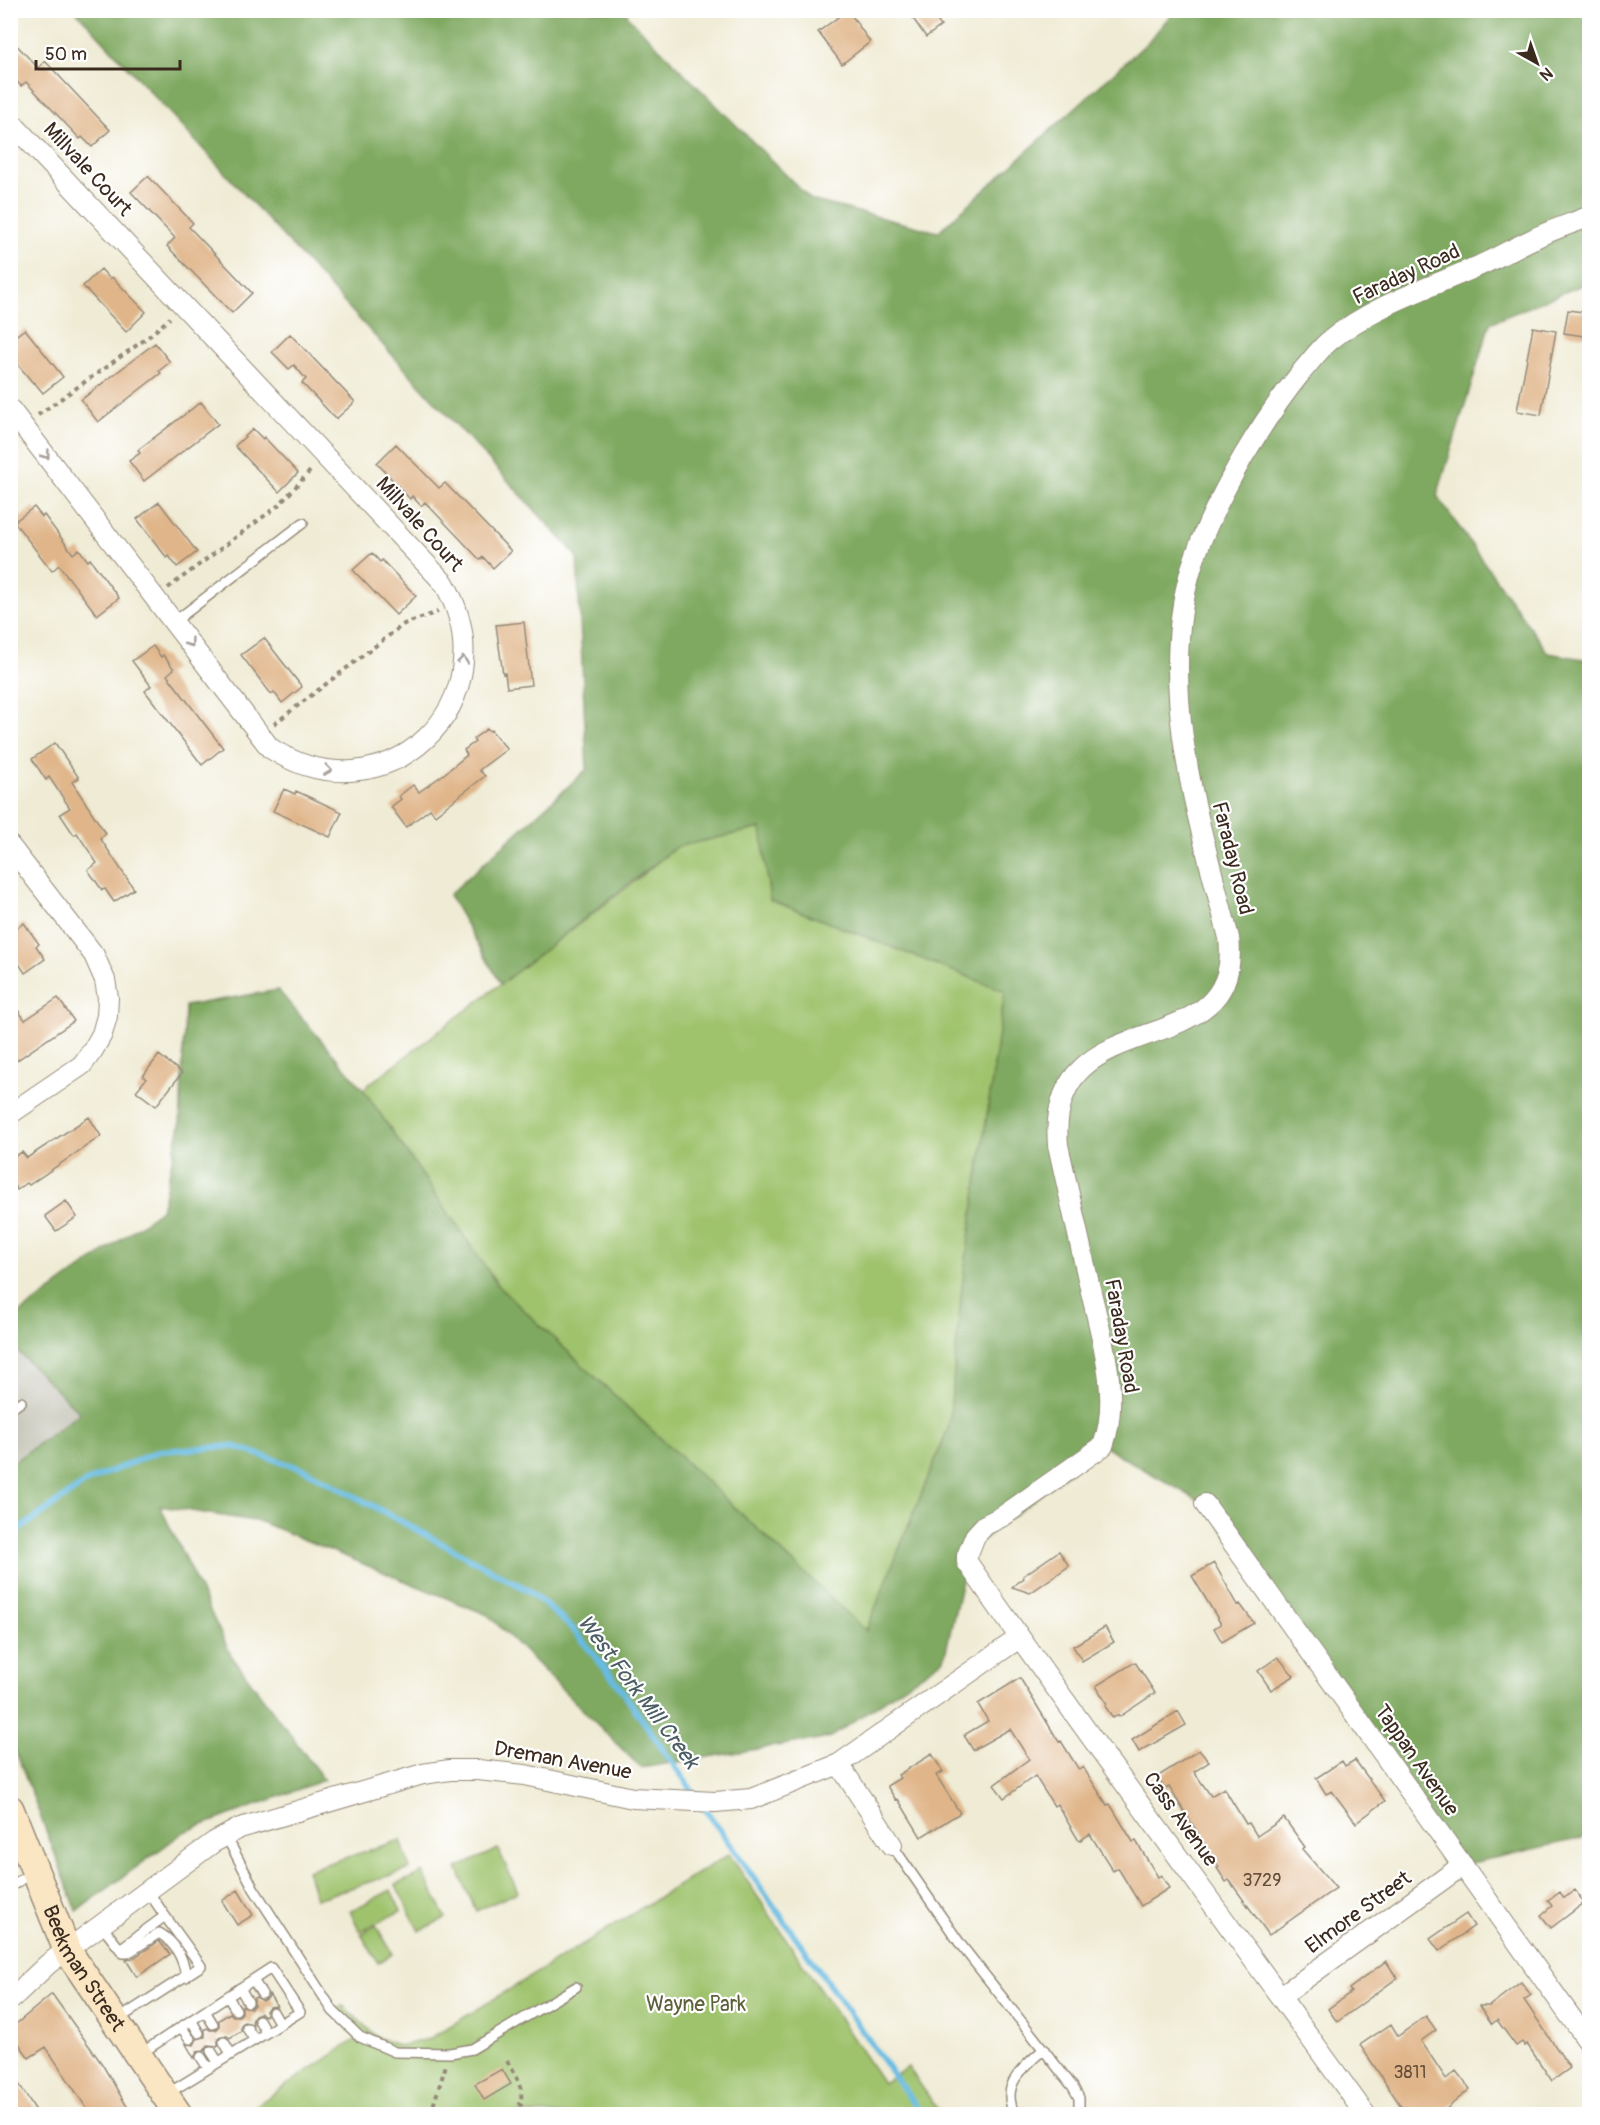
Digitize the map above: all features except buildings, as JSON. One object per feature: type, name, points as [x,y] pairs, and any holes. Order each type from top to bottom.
[{"type":"main road","name":"Beekman Street","points":[[10,1809],[67,1950],[172,2105]]},
{"type":"street","name":"Millvale Court","points":[[10,121],[444,583],[459,616],[464,642],[464,660],[459,686],[448,711],[438,726],[405,755],[372,769],[336,772],[310,768],[285,758],[270,748],[10,409]]},
{"type":"street","name":"Faraday Road","points":[[969,1550],[975,1536],[985,1526],[1003,1516],[1103,1446],[1109,1430],[1107,1365],[1058,1145],[1059,1108],[1065,1091],[1074,1076],[1102,1052],[1192,1017],[1208,1006],[1220,992],[1228,975],[1231,957],[1229,938],[1192,795],[1184,750],[1179,696],[1179,650],[1183,605],[1191,569],[1200,543],[1257,432],[1282,396],[1328,342],[1367,317],[1416,291],[1475,268],[1533,239],[1590,216]]},
{"type":"street","points":[[10,846],[94,955],[105,980],[108,998],[107,1016],[102,1034],[82,1065],[10,1113]]},
{"type":"street","name":"Tappan Avenue","points":[[1205,1504],[1590,2044]]},
{"type":"street","name":"Cass Avenue","points":[[969,1550],[967,1562],[1019,1638],[1281,1996],[1365,2115]]},
{"type":"street","name":"Dreman Avenue","points":[[10,2000],[48,1964],[214,1842],[240,1828],[423,1774],[450,1770],[525,1775],[633,1798],[715,1802],[751,1799],[839,1764],[1019,1638]]},
{"type":"street","points":[[839,1764],[892,1845]]},
{"type":"street","name":"Elmore Street","points":[[1281,1996],[1462,1865]]},
{"type":"lane","points":[[174,622],[303,523]]},
{"type":"lane","points":[[10,1409],[21,1402]]},
{"type":"lane","points":[[226,1836],[254,1888],[333,2011],[360,2037],[395,2052],[450,2053],[472,2049],[576,1987]]},
{"type":"lane","points":[[892,1845],[961,1945],[1044,2049],[1079,2098],[1079,2115]]},
{"type":"lane","points":[[10,1887],[35,1870]]},
{"type":"lane","points":[[115,2021],[201,1966],[148,1891]]},
{"type":"lane","points":[[120,1949],[165,1916]]},
{"type":"lane","points":[[101,1925],[123,1953],[128,1953],[159,1933],[166,1937],[185,1964],[186,1977]]},
{"type":"lane","points":[[138,2055],[271,1968],[300,2012],[208,2068],[172,2105]]},
{"type":"lane","points":[[253,1980],[262,1994]]},
{"type":"lane","points":[[240,1989],[248,2002]]},
{"type":"lane","points":[[228,1996],[236,2010]]},
{"type":"lane","points":[[205,2011],[213,2024]]},
{"type":"lane","points":[[273,2012],[280,2024]]},
{"type":"lane","points":[[191,2020],[199,2033]]},
{"type":"lane","points":[[259,2020],[266,2032]]},
{"type":"lane","points":[[181,2027],[189,2039]]},
{"type":"lane","points":[[247,2028],[254,2040]]},
{"type":"lane","points":[[224,2042],[231,2054]]},
{"type":"lane","points":[[1016,2115],[1010,2103],[1010,2093],[1014,2082],[1019,2072],[1044,2049]]},
{"type":"lane","points":[[211,2051],[218,2062]]},
{"type":"lane","points":[[201,2057],[208,2068]]},
{"type":"path","points":[[23,425],[147,338],[184,306]]},
{"type":"path","points":[[155,598],[279,505],[324,455]]},
{"type":"path","points":[[260,735],[404,624],[455,606]]},
{"type":"path","points":[[434,2115],[434,2103],[450,2053]]},
{"type":"path","points":[[507,2061],[523,2095],[520,2104],[528,2115]]},
{"type":"shaded area","points":[[10,1345],[80,1413],[11,1464],[10,1464]]},
{"type":"green space","points":[[76,11],[627,11],[628,17],[811,200],[938,232],[1149,41],[1174,11],[1589,11],[1589,282],[1490,323],[1437,496],[1548,653],[1589,660],[1589,1840],[1587,1837],[1463,1865],[1205,1504],[1103,1446],[969,1550],[944,1659],[831,1737],[641,1768],[488,1615],[261,1522],[160,1506],[231,1655],[324,1780],[184,1832],[77,1911],[11,1740],[11,1464],[80,1413],[11,1345],[11,1320],[161,1210],[180,1125],[185,1006],[278,990],[363,1089],[499,1287],[866,1631],[949,1426],[962,1287],[1005,991],[770,900],[761,828],[676,847],[501,984],[449,895],[587,769],[577,556]]},
{"type":"green space","points":[[761,828],[770,900],[1005,991],[962,1287],[949,1426],[866,1631],[499,1287],[363,1089],[629,886],[676,847]]},
{"type":"green space","points":[[401,1840],[410,1869],[316,1899],[307,1870]]},
{"type":"green space","points":[[498,1849],[518,1892],[476,1911],[457,1868]]},
{"type":"green space","name":"Wayne Park","points":[[729,1854],[883,2083],[908,2067],[941,2114],[243,2114],[359,2037],[333,2011],[343,2006],[377,2037],[399,2046],[429,2039]]},
{"type":"green space","points":[[423,1872],[446,1918],[419,1931],[396,1885]]},
{"type":"green space","points":[[391,1890],[401,1911],[360,1931],[350,1911]]},
{"type":"green space","points":[[376,1925],[393,1954],[378,1963],[361,1934]]},
{"type":"waterway","name":"West Fork Mill Creek","points":[[10,1536],[86,1482],[159,1451],[233,1446],[306,1470],[528,1590],[572,1628],[616,1682],[697,1798]]},
{"type":"waterway","name":"West Fork Mill Creek","points":[[703,1806],[921,2114]]}]
